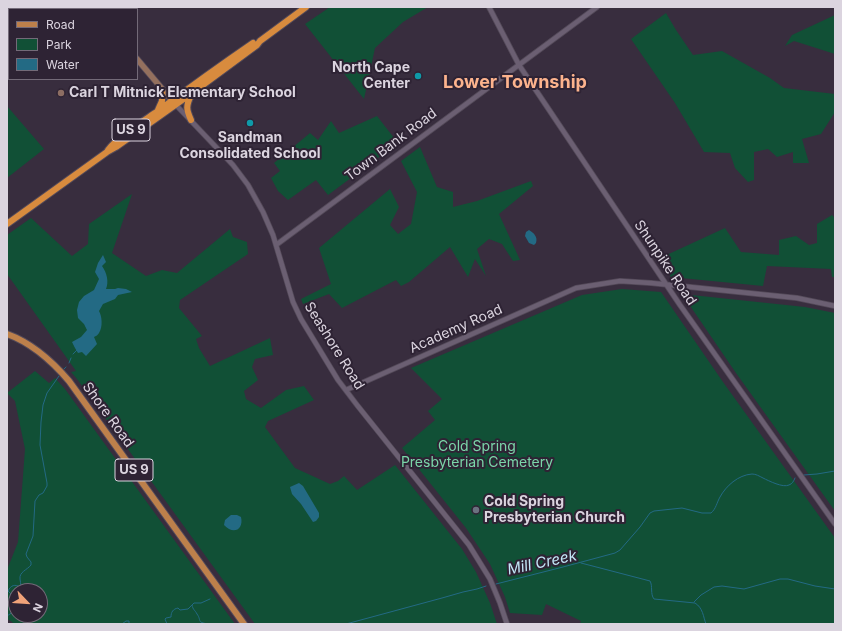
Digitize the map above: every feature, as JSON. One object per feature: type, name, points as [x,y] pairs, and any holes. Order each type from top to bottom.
[{"type":"highway","name":"US 9","points":[[107,152],[113,144],[157,111],[192,94],[306,7]]},
{"type":"highway","name":"US 9","points":[[7,224],[107,152],[116,148],[224,63],[255,42],[260,41]]},
{"type":"highway","points":[[157,111],[162,101],[162,90]]},
{"type":"highway","points":[[191,120],[187,106],[192,94]]},
{"type":"main road","name":"Seashore Road","points":[[138,60],[174,103]]},
{"type":"main road","name":"Shore Road","points":[[7,334],[22,340],[39,352],[62,373],[244,624]]},
{"type":"street","name":"Shunpike Road","points":[[489,7],[519,65],[666,285],[835,524]]},
{"type":"street","name":"Town Bank Road","points":[[276,244],[597,7]]},
{"type":"street","name":"Seashore Road","points":[[174,103],[233,165],[244,179],[262,212],[276,244],[300,319],[338,380],[469,545],[484,567],[500,603],[507,624]]},
{"type":"street","name":"Academy Road","points":[[346,390],[576,288],[620,281],[797,298],[835,306]]},
{"type":"green space","points":[[330,7],[428,7],[403,22],[375,48],[364,99],[305,24]]},
{"type":"green space","points":[[666,13],[693,55],[722,51],[770,78],[784,88],[835,94],[835,112],[821,134],[802,139],[809,163],[793,163],[793,152],[777,157],[768,149],[754,152],[754,180],[748,182],[735,168],[730,153],[704,152],[675,103],[631,39]]},
{"type":"green space","points":[[835,15],[835,54],[794,41],[785,46],[792,35]]},
{"type":"green space","points":[[7,106],[44,149],[7,178]]},
{"type":"green space","points":[[377,116],[398,143],[328,195],[316,180],[288,200],[278,191],[271,178],[280,171],[274,163],[310,133],[318,140],[331,121],[339,133]]},
{"type":"green space","points":[[420,147],[437,187],[453,192],[453,207],[477,201],[531,181],[533,186],[499,214],[520,260],[513,261],[502,244],[489,239],[477,249],[486,276],[475,259],[468,277],[450,247],[409,282],[401,286],[396,280],[342,308],[329,294],[303,304],[301,299],[331,284],[319,248],[390,189],[399,207],[390,225],[398,234],[411,224],[417,192],[401,161]]},
{"type":"green space","points":[[132,194],[112,253],[146,276],[162,270],[177,273],[230,229],[233,237],[247,242],[248,254],[180,300],[179,308],[202,336],[196,339],[199,348],[210,366],[270,338],[273,355],[255,359],[252,367],[258,380],[244,391],[246,399],[261,408],[286,390],[304,386],[314,400],[268,421],[265,427],[295,468],[330,484],[338,481],[344,476],[357,490],[395,465],[462,549],[476,572],[490,603],[497,624],[255,624],[71,372],[76,371],[7,274],[7,235],[31,218],[72,256],[88,244],[89,224]]},
{"type":"green space","points":[[832,215],[835,218],[835,277],[832,277],[831,269],[767,266],[763,286],[671,277],[660,261],[660,258],[725,228],[741,252],[779,255],[779,240],[796,236],[809,245],[817,243],[817,224]]},
{"type":"green space","name":"Cold Spring Presbyterian Cemetery","points":[[622,289],[661,292],[723,382],[835,538],[835,624],[580,624],[581,621],[546,604],[542,615],[510,613],[505,597],[490,564],[466,528],[402,448],[435,420],[428,411],[442,399],[411,368],[582,295]]},
{"type":"green space","points":[[682,294],[805,307],[835,313],[835,511],[736,373]]},
{"type":"green space","points":[[35,371],[49,383],[55,378],[65,389],[235,624],[14,624],[13,623],[48,623],[48,583],[8,583],[7,619],[7,570],[18,542],[25,449],[15,401],[7,393]]},
{"type":"water","points":[[529,230],[536,237],[536,243],[534,245],[529,243],[525,236],[526,232]]},
{"type":"water","points":[[103,255],[106,262],[102,266],[107,278],[106,289],[118,288],[126,289],[132,292],[118,295],[115,299],[103,304],[99,311],[102,325],[99,334],[94,337],[97,344],[86,356],[82,352],[78,353],[72,342],[81,337],[87,330],[78,318],[77,310],[79,302],[84,296],[94,290],[99,279],[95,272]]},
{"type":"water","points":[[299,483],[303,486],[319,513],[319,517],[316,521],[313,522],[292,494],[290,487]]},
{"type":"water","points":[[231,515],[241,517],[241,525],[237,530],[231,530],[224,525],[225,520]]},
{"type":"waterway","points":[[73,354],[77,350]]},
{"type":"waterway","points":[[69,363],[71,358]]},
{"type":"waterway","points":[[21,583],[21,575],[31,565],[31,562],[26,554],[33,536],[35,501],[39,495],[43,493],[47,486],[40,445],[43,405],[47,393],[59,376]]},
{"type":"waterway","points":[[804,475],[835,471]]},
{"type":"waterway","points":[[496,584],[615,553],[620,550],[650,513],[654,511],[682,508],[702,513],[711,513],[726,489],[742,476],[755,474],[783,486],[791,484],[795,478]]},
{"type":"waterway","name":"Mill Creek","points":[[581,563],[650,581],[654,599],[695,603],[701,610],[706,624]]},
{"type":"waterway","points":[[694,602],[701,595],[714,587],[722,586],[744,589],[780,579],[788,579],[815,586],[835,589]]},
{"type":"waterway","name":"Mill Creek","points":[[346,624],[486,586]]},
{"type":"waterway","points":[[192,605],[194,603],[201,603],[210,599]]},
{"type":"waterway","name":"Mill Creek","points":[[167,624],[165,619],[171,617],[174,610],[178,608],[180,610],[188,609],[192,605],[200,621],[208,624]]},
{"type":"waterway","name":"Mill Creek","points":[[122,624],[126,621],[129,621],[129,624]]},
{"type":"place","name":"North Cape Center","points":[[418,76]]},
{"type":"place","name":"Carl T Mitnick Elementary School","points":[[61,93]]},
{"type":"place","name":"Sandman Consolidated School","points":[[250,123]]},
{"type":"place","name":"Cold Spring Presbyterian Church","points":[[476,510]]},
{"type":"district","name":"Lower Township","points":[[515,83]]}]
